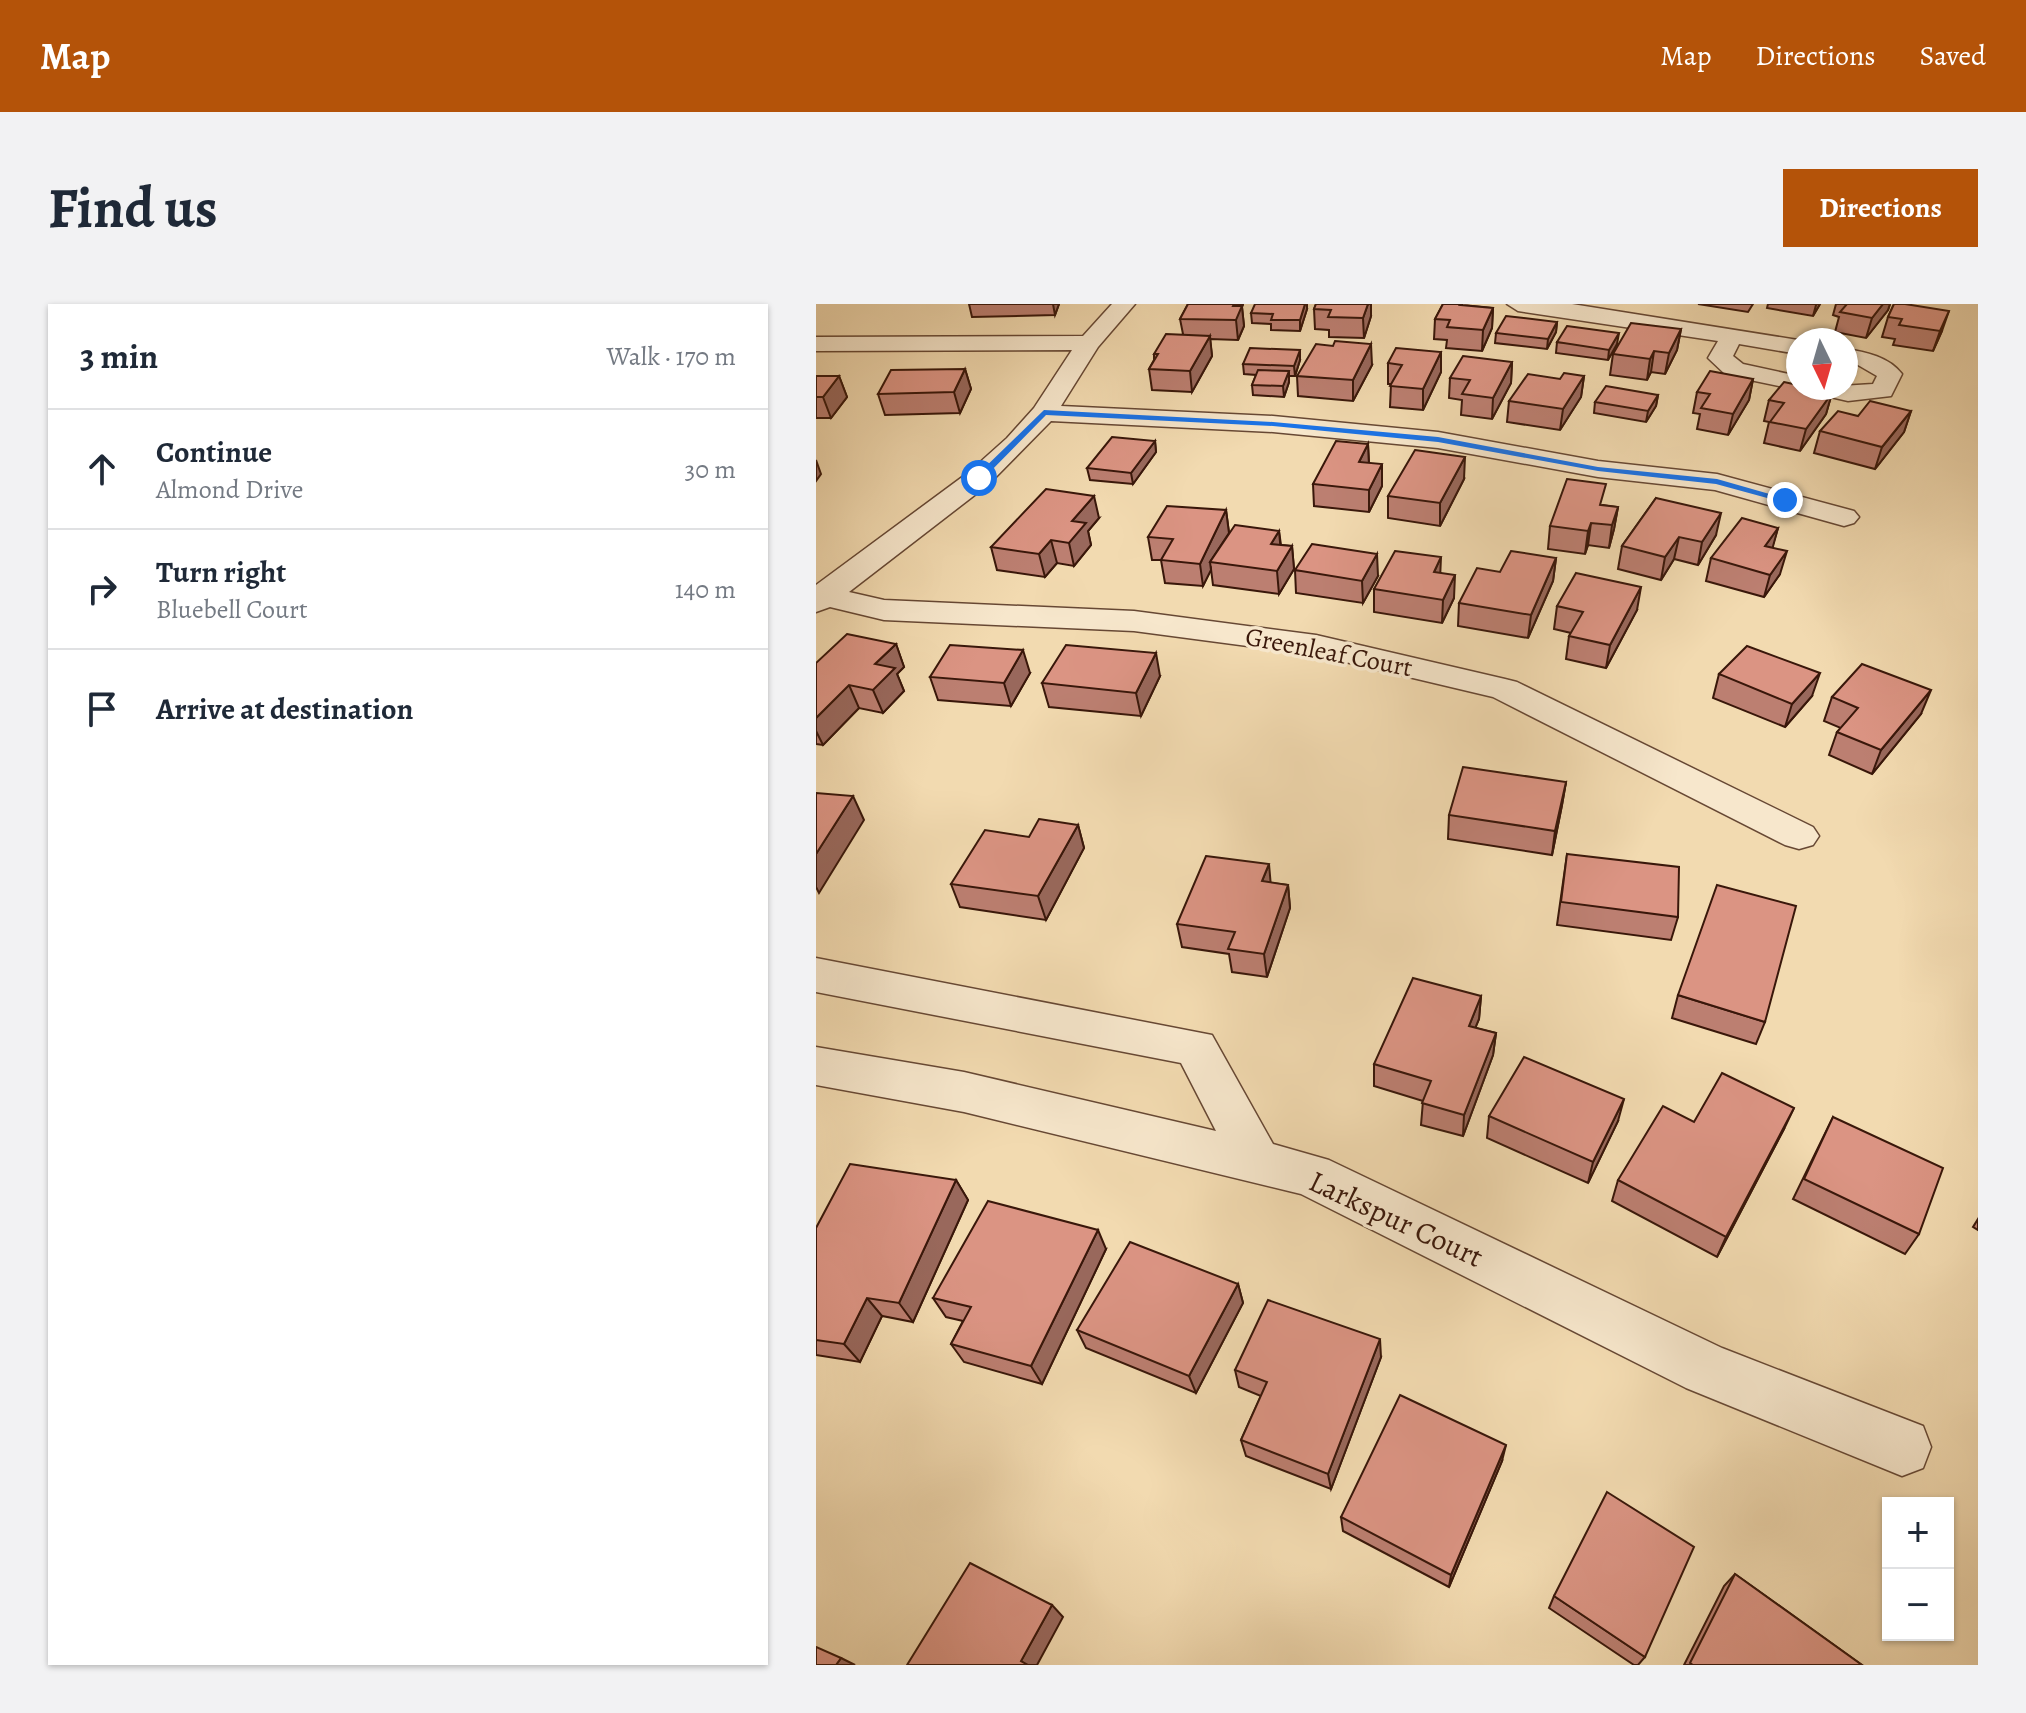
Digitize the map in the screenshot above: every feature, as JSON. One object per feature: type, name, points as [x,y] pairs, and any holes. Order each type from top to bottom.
[{"type":"street","points":[[819,597],[979,478],[1044,413],[1089,343],[1124,304]]},
{"type":"street","points":[[1518,304],[1786,345]]},
{"type":"street","points":[[1732,336],[1720,358],[1735,370],[1786,381]]},
{"type":"street","points":[[816,344],[1089,343]]},
{"type":"street","points":[[1858,358],[1890,374],[1882,391],[1858,392]]},
{"type":"street","points":[[1044,413],[1273,424],[1438,440],[1598,469],[1717,482],[1844,517]]},
{"type":"street","name":"Greenleaf Court","points":[[819,597],[884,610],[1134,621],[1316,645],[1505,689],[1799,836]]},
{"type":"street","points":[[816,975],[1196,1048],[1257,1162]]},
{"type":"street","name":"Larkspur Court","points":[[816,1066],[964,1092],[1311,1175],[1706,1369],[1902,1447]]},
{"type":"building","points":[[1188,304],[1242,306],[1236,320],[1180,319]]},
{"type":"building","points":[[1255,304],[1305,304],[1300,320],[1271,320],[1273,314],[1251,313]]},
{"type":"building","points":[[1316,304],[1368,304],[1363,318],[1328,317],[1331,310],[1314,309]]},
{"type":"building","points":[[1443,304],[1493,308],[1483,330],[1447,327],[1450,320],[1435,319]]},
{"type":"building","points":[[1847,304],[1883,304],[1872,318],[1840,312]]},
{"type":"building","points":[[1894,304],[1949,311],[1940,331],[1899,325],[1902,319],[1888,317]]},
{"type":"building","points":[[1506,316],[1557,322],[1548,339],[1496,333]]},
{"type":"building","points":[[1631,323],[1681,329],[1669,353],[1654,351],[1650,359],[1613,354]]},
{"type":"building","points":[[1567,326],[1619,333],[1609,350],[1557,342]]},
{"type":"building","points":[[1166,334],[1210,336],[1190,371],[1149,369]]},
{"type":"building","points":[[1335,341],[1371,344],[1353,380],[1297,376],[1316,344],[1333,346]]},
{"type":"building","points":[[1250,348],[1300,350],[1294,366],[1243,364]]},
{"type":"building","points":[[1396,348],[1441,352],[1423,389],[1390,386],[1402,365],[1388,363]]},
{"type":"building","points":[[1463,356],[1512,362],[1493,398],[1462,394],[1470,380],[1450,378]]},
{"type":"building","points":[[965,369],[954,392],[878,394],[891,370]]},
{"type":"building","points":[[1258,370],[1289,371],[1283,386],[1252,385]]},
{"type":"building","points":[[1710,371],[1753,379],[1733,414],[1701,408],[1710,394],[1697,392]]},
{"type":"building","points":[[1564,373],[1584,376],[1563,409],[1509,401],[1528,374],[1560,379]]},
{"type":"building","points":[[816,376],[839,376],[823,397],[816,397]]},
{"type":"building","points":[[1784,382],[1786,400],[1827,400],[1806,429],[1770,422],[1784,403],[1769,400]]},
{"type":"building","points":[[1606,386],[1658,395],[1648,411],[1595,402]]},
{"type":"building","points":[[1870,401],[1911,411],[1882,447],[1820,431],[1838,411],[1858,416]]},
{"type":"building","points":[[1112,437],[1155,441],[1131,473],[1087,468]]},
{"type":"building","points":[[1336,441],[1368,444],[1359,462],[1382,464],[1369,490],[1313,484]]},
{"type":"building","points":[[1415,450],[1465,457],[1440,503],[1388,496]]},
{"type":"building","points":[[1567,479],[1606,484],[1600,505],[1618,507],[1612,525],[1591,523],[1588,531],[1550,526]]},
{"type":"building","points":[[1046,489],[1094,496],[1072,521],[1086,523],[1069,543],[1051,540],[1039,554],[991,547]]},
{"type":"building","points":[[1656,498],[1721,513],[1702,542],[1679,537],[1665,557],[1622,546]]},
{"type":"building","points":[[1167,506],[1226,510],[1200,564],[1161,560],[1173,539],[1148,537]]},
{"type":"building","points":[[1742,518],[1778,528],[1765,546],[1787,551],[1770,575],[1711,558]]},
{"type":"building","points":[[1235,525],[1279,531],[1271,544],[1292,546],[1277,571],[1210,562]]},
{"type":"building","points":[[1312,544],[1377,554],[1362,581],[1295,570]]},
{"type":"building","points":[[1395,551],[1441,557],[1434,572],[1455,575],[1443,600],[1374,589]]},
{"type":"building","points":[[1511,551],[1556,558],[1531,615],[1459,603],[1477,568],[1500,572]]},
{"type":"building","points":[[1576,573],[1641,587],[1610,645],[1569,636],[1583,612],[1557,606]]},
{"type":"building","points":[[847,634],[896,644],[875,664],[895,668],[873,690],[849,685],[816,718],[816,663]]},
{"type":"building","points":[[950,645],[1023,650],[1004,683],[930,677]]},
{"type":"building","points":[[1066,645],[1156,653],[1136,693],[1042,683]]},
{"type":"building","points":[[1747,646],[1820,673],[1792,704],[1719,674]]},
{"type":"building","points":[[1862,664],[1931,690],[1881,750],[1837,732],[1858,708],[1832,697]]},
{"type":"building","points":[[1463,767],[1566,782],[1555,831],[1449,815]]},
{"type":"building","points":[[816,793],[853,796],[816,854]]},
{"type":"building","points":[[1039,819],[1078,825],[1038,896],[951,884],[985,830],[1029,837]]},
{"type":"building","points":[[1567,854],[1679,867],[1678,917],[1561,902]]},
{"type":"building","points":[[1206,856],[1269,864],[1262,881],[1288,885],[1264,954],[1228,949],[1235,932],[1177,924]]},
{"type":"building","points":[[1717,885],[1796,906],[1765,1022],[1678,995]]},
{"type":"building","points":[[1413,978],[1481,996],[1469,1026],[1496,1033],[1464,1115],[1422,1103],[1431,1081],[1374,1064]]},
{"type":"building","points":[[1524,1057],[1624,1099],[1593,1162],[1489,1116]]},
{"type":"building","points":[[1722,1073],[1794,1108],[1726,1237],[1618,1180],[1663,1106],[1694,1122]]},
{"type":"building","points":[[1833,1117],[1943,1168],[1919,1234],[1804,1179]]},
{"type":"building","points":[[850,1164],[956,1180],[899,1303],[867,1298],[844,1344],[816,1340],[816,1228]]},
{"type":"building","points":[[988,1201],[1098,1230],[1031,1366],[951,1344],[971,1307],[933,1298]]},
{"type":"building","points":[[1130,1242],[1238,1284],[1189,1376],[1077,1330]]},
{"type":"building","points":[[1268,1300],[1380,1339],[1328,1474],[1241,1440],[1267,1382],[1235,1370]]},
{"type":"building","points":[[1400,1395],[1506,1445],[1451,1575],[1341,1517]]},
{"type":"building","points":[[1607,1492],[1694,1547],[1645,1657],[1554,1596]]},
{"type":"building","points":[[970,1563],[1052,1605],[1021,1661],[1028,1665],[907,1665]]},
{"type":"building","points":[[1735,1574],[1862,1665],[1690,1663]]},
{"type":"building","points":[[816,1647],[841,1658],[836,1665],[816,1665]]},
{"type":"route","points":[[979,478],[1044,413],[1273,424],[1438,440],[1598,469],[1717,482],[1785,500]]}]
